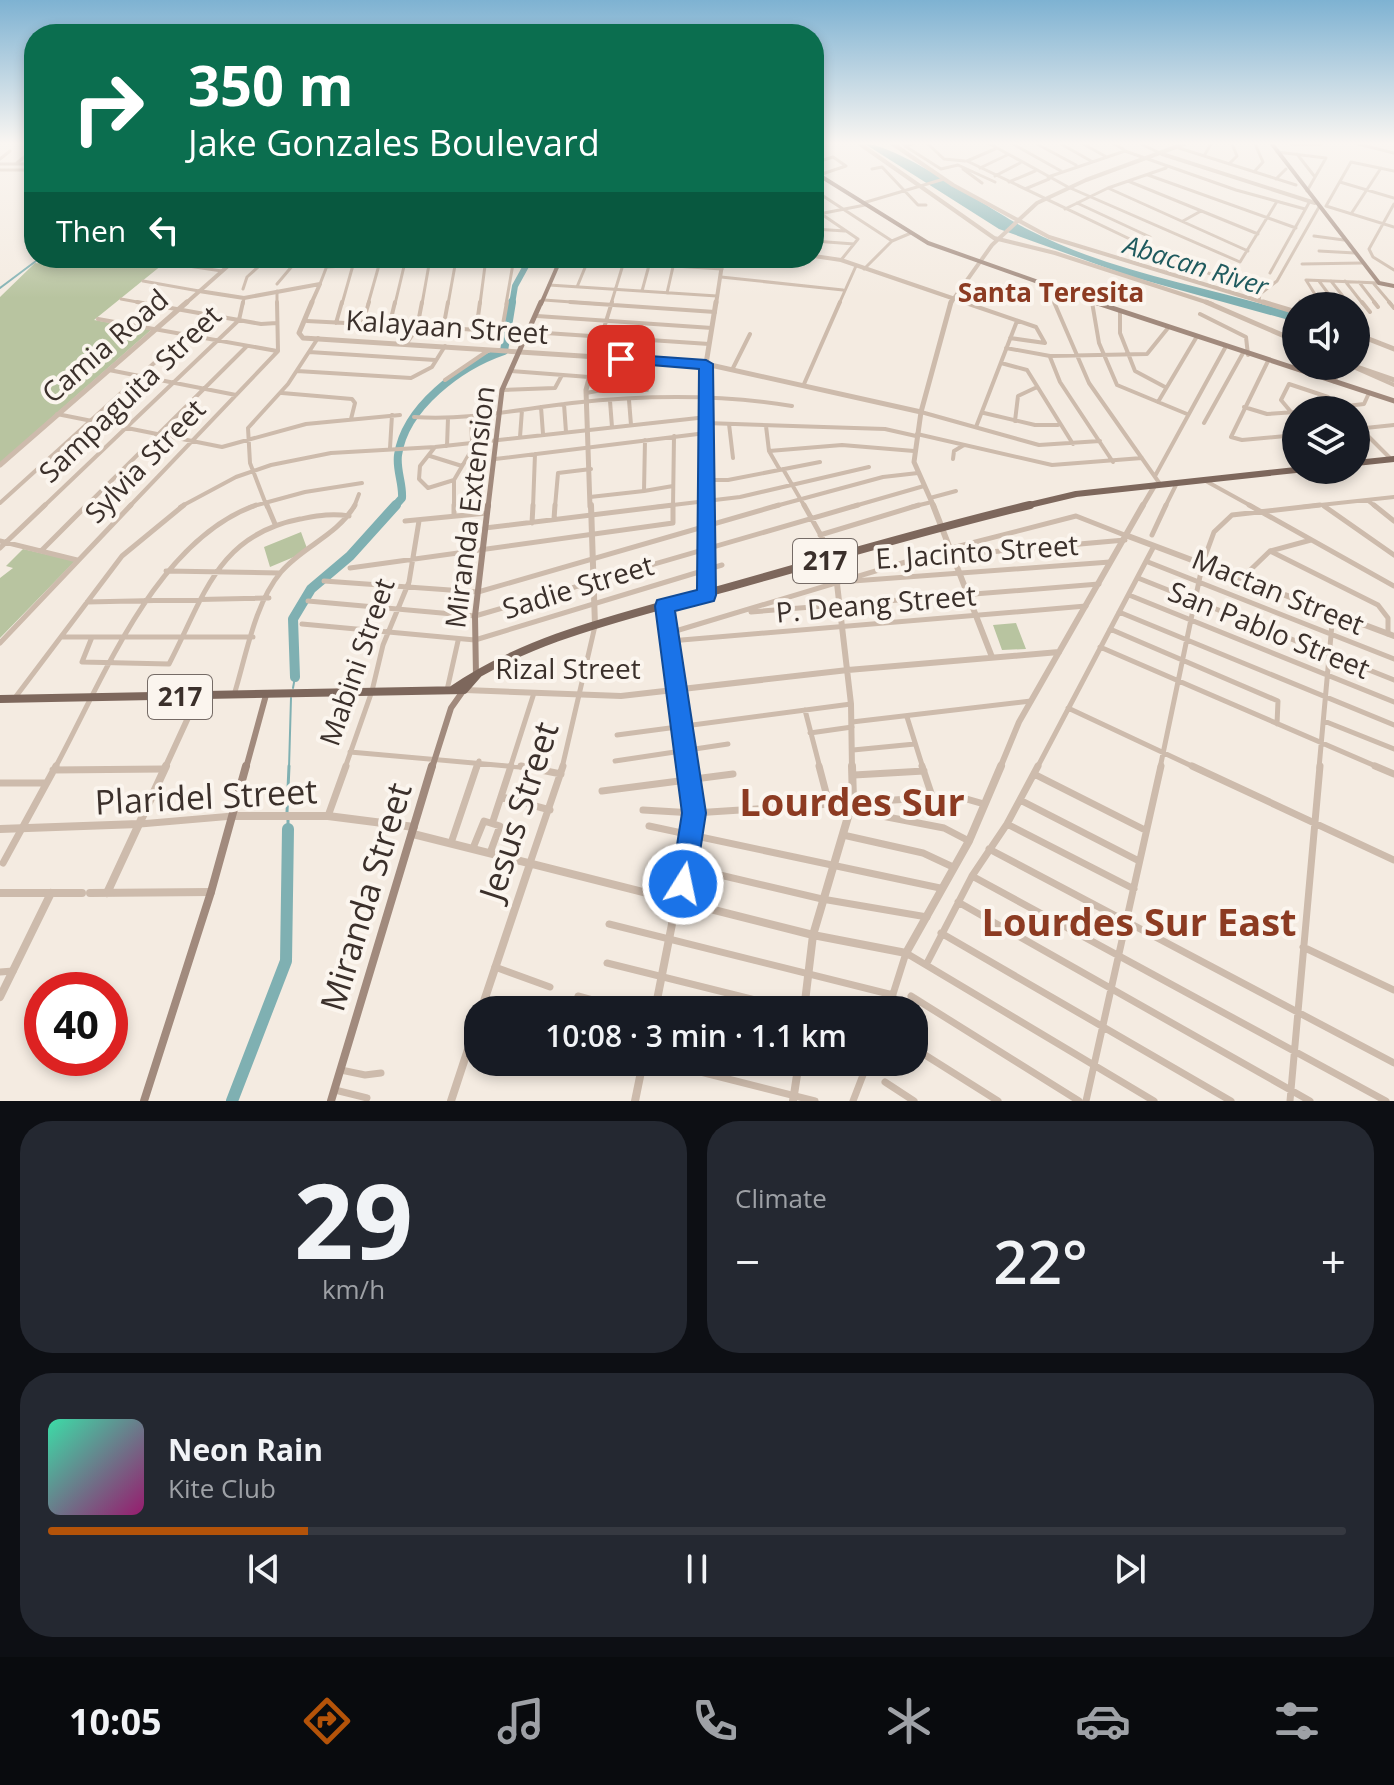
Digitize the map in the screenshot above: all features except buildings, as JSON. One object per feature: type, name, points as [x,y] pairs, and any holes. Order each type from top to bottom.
[{"type":"main road","points":[[851,195],[911,233],[979,261],[1225,348],[1394,401]]},
{"type":"main road","points":[[1310,195],[1376,283],[1394,286]]},
{"type":"main road","name":"Miranda Extension","points":[[479,671],[475,616],[502,390],[546,300],[557,268]]},
{"type":"main road","points":[[1370,462],[1393,460]]},
{"type":"main road","name":"217","points":[[450,690],[479,671],[595,625],[943,526],[1062,497],[1157,482],[1177,483],[1282,472]]},
{"type":"main road","name":"217","points":[[464,690],[479,671]]},
{"type":"main road","name":"Miranda Street","points":[[450,690],[451,708]]},
{"type":"main road","name":"Rizal Street","points":[[266,695],[464,690]]},
{"type":"main road","name":"Miranda Street","points":[[331,1101],[451,708],[464,690]]},
{"type":"main road","points":[[144,1101],[211,892],[266,695]]},
{"type":"main road","name":"217","points":[[0,699],[266,695]]},
{"type":"street","points":[[824,216],[890,195]]},
{"type":"street","points":[[908,195],[918,205],[926,205]]},
{"type":"street","points":[[937,195],[996,239],[1055,253],[1216,305],[1282,335]]},
{"type":"street","points":[[972,195],[1049,237],[1260,297]]},
{"type":"street","points":[[1037,195],[1172,263],[1167,272]]},
{"type":"street","points":[[992,657],[943,526],[918,473],[914,451],[916,435],[952,298],[995,242],[1021,216],[1052,195]]},
{"type":"street","points":[[1086,195],[1212,253],[1242,262],[1276,203]]},
{"type":"street","points":[[1065,209],[1092,195]]},
{"type":"street","points":[[1125,195],[1248,251]]},
{"type":"street","points":[[1163,195],[1258,234]]},
{"type":"street","points":[[1203,195],[1296,228]]},
{"type":"street","points":[[1252,195],[1305,209]]},
{"type":"street","points":[[1292,195],[1315,204]]},
{"type":"street","points":[[1334,195],[1328,207],[1394,227]]},
{"type":"street","points":[[1351,214],[1363,195]]},
{"type":"street","points":[[824,197],[892,241]]},
{"type":"street","points":[[1077,203],[1150,237],[1140,245]]},
{"type":"street","points":[[1270,273],[1305,209],[1315,204]]},
{"type":"street","points":[[1260,297],[1277,281],[1300,240],[1315,204]]},
{"type":"street","points":[[1394,204],[1369,249],[1373,257],[1394,270]]},
{"type":"street","points":[[1182,221],[1201,211]]},
{"type":"street","points":[[824,216],[858,239],[841,260]]},
{"type":"street","points":[[824,230],[847,231]]},
{"type":"street","points":[[864,269],[892,241],[911,233]]},
{"type":"street","points":[[1314,236],[1344,240]]},
{"type":"street","points":[[1290,237],[1300,240]]},
{"type":"street","points":[[824,242],[854,244]]},
{"type":"street","points":[[1140,245],[1282,306]]},
{"type":"street","points":[[1319,251],[1355,253]]},
{"type":"street","points":[[824,257],[841,260],[1037,328],[1045,343],[1010,338]]},
{"type":"street","points":[[1302,264],[1362,263]]},
{"type":"street","points":[[804,384],[856,266]]},
{"type":"street","points":[[202,268],[222,271]]},
{"type":"street","name":"Camia Road","points":[[0,465],[225,268]]},
{"type":"street","points":[[243,289],[247,277],[257,268]]},
{"type":"street","points":[[98,319],[278,351],[277,288],[291,268]]},
{"type":"street","points":[[327,268],[307,321],[500,331]]},
{"type":"street","points":[[336,323],[352,268]]},
{"type":"street","points":[[362,325],[378,268]]},
{"type":"street","points":[[389,327],[403,268]]},
{"type":"street","points":[[407,343],[417,328],[428,268]]},
{"type":"street","points":[[443,329],[455,268]]},
{"type":"street","points":[[476,331],[485,268]]},
{"type":"street","points":[[500,341],[512,268]]},
{"type":"street","points":[[577,287],[585,268]]},
{"type":"street","points":[[595,625],[590,561],[591,446],[586,393],[622,268]]},
{"type":"street","points":[[642,291],[648,268]]},
{"type":"street","points":[[667,293],[673,268]]},
{"type":"street","points":[[706,268],[722,269],[706,364],[704,570],[707,595]]},
{"type":"street","points":[[721,277],[843,290]]},
{"type":"street","points":[[1215,286],[1221,279]]},
{"type":"street","points":[[1313,292],[1306,280],[1376,283],[1394,308]]},
{"type":"street","points":[[1318,280],[1327,292]]},
{"type":"street","points":[[1330,280],[1340,292]]},
{"type":"street","points":[[1344,280],[1354,292]]},
{"type":"street","points":[[143,281],[244,298],[277,288],[320,284]]},
{"type":"street","points":[[1358,281],[1378,307]]},
{"type":"street","points":[[549,285],[717,296]]},
{"type":"street","points":[[1056,287],[1052,296],[1091,387],[1157,482]]},
{"type":"street","name":"Sampaguita Street","points":[[0,548],[239,320],[244,298]]},
{"type":"street","points":[[121,299],[239,320],[277,323]]},
{"type":"street","points":[[546,300],[715,312]]},
{"type":"street","points":[[1092,301],[1103,355],[1117,385],[1187,414]]},
{"type":"street","points":[[1120,311],[1118,318],[1137,375],[1165,387]]},
{"type":"street","points":[[1200,314],[1246,337],[1244,353],[1204,423]]},
{"type":"street","points":[[537,316],[712,328]]},
{"type":"street","name":"Kalayaan Street","points":[[307,321],[300,337],[706,364],[921,412]]},
{"type":"street","points":[[976,427],[984,413],[1017,321]]},
{"type":"street","points":[[1006,348],[1076,357],[1149,353],[1168,328]]},
{"type":"street","points":[[531,332],[709,344]]},
{"type":"street","points":[[733,368],[750,334]]},
{"type":"street","points":[[0,503],[185,335]]},
{"type":"street","points":[[275,524],[245,440],[248,428],[281,393],[318,338]]},
{"type":"street","points":[[1158,402],[1196,338]]},
{"type":"street","points":[[1370,340],[1394,349]]},
{"type":"street","points":[[41,551],[247,346]]},
{"type":"street","points":[[297,371],[411,378],[427,371],[445,346]]},
{"type":"street","points":[[609,924],[893,995],[906,953],[969,841],[1013,732],[1127,538],[1157,482],[1187,414],[1225,348]]},
{"type":"street","points":[[445,380],[490,349]]},
{"type":"street","name":"Sylvia Street","points":[[0,643],[278,351]]},
{"type":"street","points":[[308,352],[436,360]]},
{"type":"street","points":[[1050,356],[1060,382],[1113,462]]},
{"type":"street","points":[[1268,361],[1231,437],[1242,440],[1282,436]]},
{"type":"street","points":[[1001,363],[1025,369],[1073,444]]},
{"type":"street","points":[[109,370],[237,395]]},
{"type":"street","points":[[511,371],[589,377]]},
{"type":"street","points":[[1370,373],[1394,382]]},
{"type":"street","points":[[502,390],[555,388],[562,375]]},
{"type":"street","points":[[1283,396],[1289,384],[1325,396]]},
{"type":"street","points":[[586,393],[613,388],[647,390]]},
{"type":"street","points":[[1015,421],[1018,396],[1035,388]]},
{"type":"street","points":[[281,393],[352,399],[355,403],[351,419]]},
{"type":"street","points":[[414,417],[448,418],[564,404],[706,396],[766,399],[792,406]]},
{"type":"street","points":[[629,400],[631,425]]},
{"type":"street","points":[[610,401],[612,427]]},
{"type":"street","points":[[564,404],[566,432]]},
{"type":"street","points":[[541,407],[543,434]]},
{"type":"street","points":[[1244,407],[1267,414],[1282,413]]},
{"type":"street","points":[[520,437],[522,410]]},
{"type":"street","points":[[921,412],[1039,445],[1100,441]]},
{"type":"street","points":[[984,413],[1015,421],[1059,425]]},
{"type":"street","points":[[57,414],[222,447],[306,424],[400,415]]},
{"type":"street","points":[[392,415],[393,448]]},
{"type":"street","points":[[471,416],[472,441]]},
{"type":"street","points":[[447,446],[448,418]]},
{"type":"street","points":[[13,699],[122,556],[153,528],[211,488],[271,465],[331,453],[447,446],[631,425],[707,420],[729,424],[864,431],[885,429],[1052,465],[1142,458]]},
{"type":"street","points":[[729,424],[733,458]]},
{"type":"street","points":[[1370,426],[1394,425]]},
{"type":"street","points":[[766,426],[769,451],[834,558],[841,582],[839,605],[851,704],[853,800],[813,935],[806,996]]},
{"type":"street","points":[[495,459],[706,433]]},
{"type":"street","points":[[350,568],[673,523],[674,436]]},
{"type":"street","points":[[1370,438],[1393,460]]},
{"type":"street","points":[[644,491],[645,440]]},
{"type":"street","points":[[769,451],[829,444],[874,444],[914,451]]},
{"type":"street","points":[[953,459],[954,451],[964,445]]},
{"type":"street","points":[[435,447],[418,471],[424,486],[454,480]]},
{"type":"street","points":[[454,516],[454,480],[471,451]]},
{"type":"street","points":[[532,523],[535,454]]},
{"type":"street","points":[[430,456],[462,466]]},
{"type":"street","points":[[706,480],[820,462]]},
{"type":"street","points":[[484,528],[707,502],[869,467]]},
{"type":"street","points":[[554,519],[558,473],[591,469]]},
{"type":"street","points":[[324,581],[478,592],[883,477],[918,473]]},
{"type":"street","points":[[1203,480],[1393,585]]},
{"type":"street","points":[[1,866],[165,571],[206,532],[265,501],[296,492],[362,483]]},
{"type":"street","points":[[1152,535],[1177,483]]},
{"type":"street","points":[[590,497],[673,486]]},
{"type":"street","points":[[308,601],[475,616],[808,517],[924,486]]},
{"type":"street","points":[[820,535],[956,491]]},
{"type":"street","points":[[233,696],[253,637],[281,573],[349,516],[359,494]]},
{"type":"street","points":[[1086,1101],[1193,621],[1202,564],[1223,520],[1232,515],[1394,497]]},
{"type":"street","points":[[1367,500],[1394,521]]},
{"type":"street","points":[[1323,505],[1394,555]]},
{"type":"street","points":[[92,637],[82,662],[165,665],[173,660],[216,571],[239,543],[275,524],[331,513],[349,516]]},
{"type":"street","points":[[405,521],[487,513]]},
{"type":"street","points":[[669,637],[841,582],[1076,516],[1127,538],[1391,635]]},
{"type":"street","name":"Mabini Street","points":[[328,816],[372,691],[387,633],[405,589],[419,521]]},
{"type":"street","points":[[953,551],[1127,538]]},
{"type":"street","points":[[1242,578],[1270,551],[1311,540]]},
{"type":"street","points":[[3,542],[78,560]]},
{"type":"street","points":[[926,965],[972,876],[1007,824],[1154,546]]},
{"type":"street","points":[[1270,551],[1378,605],[1388,618],[1391,635]]},
{"type":"street","name":"E. Jacinto Street","points":[[841,582],[1113,562]]},
{"type":"street","name":"Mactan Street","points":[[1148,562],[1394,659]]},
{"type":"street","name":"Sadie Street","points":[[302,624],[458,641],[475,640],[722,565]]},
{"type":"street","points":[[165,571],[281,573]]},
{"type":"street","points":[[1138,578],[1394,680]]},
{"type":"street","points":[[742,612],[1099,584]]},
{"type":"street","name":"San Pablo Street","points":[[1129,595],[1394,702]]},
{"type":"street","points":[[87,602],[269,598]]},
{"type":"street","points":[[658,996],[686,867],[694,813],[664,606]]},
{"type":"street","name":"P. Deang Street","points":[[669,637],[842,627],[1086,606]]},
{"type":"street","points":[[1119,612],[1394,725]]},
{"type":"street","points":[[1290,1101],[1333,613]]},
{"type":"street","name":"Jesus Street","points":[[486,996],[561,774],[582,694],[595,625]]},
{"type":"street","points":[[1110,629],[1279,702],[1277,724]]},
{"type":"street","points":[[61,637],[253,637]]},
{"type":"street","points":[[450,690],[458,641]]},
{"type":"street","points":[[1100,647],[1394,774]]},
{"type":"street","name":"Rizal Street","points":[[464,690],[621,696],[848,670],[1059,652]]},
{"type":"street","points":[[493,821],[534,692]]},
{"type":"street","points":[[107,893],[198,696]]},
{"type":"street","points":[[810,733],[1031,701]]},
{"type":"street","points":[[617,735],[851,704]]},
{"type":"street","points":[[1068,708],[1394,860]]},
{"type":"street","points":[[805,710],[829,804]]},
{"type":"street","points":[[907,717],[933,799]]},
{"type":"street","points":[[1324,721],[1394,749]]},
{"type":"street","points":[[615,761],[728,744]]},
{"type":"street","points":[[853,750],[915,744]]},
{"type":"street","points":[[350,752],[512,764],[561,774]]},
{"type":"street","points":[[451,843],[479,761]]},
{"type":"street","points":[[53,770],[163,769]]},
{"type":"street","points":[[854,775],[924,771]]},
{"type":"street","points":[[602,791],[733,774]]},
{"type":"street","points":[[1034,774],[1145,830]]},
{"type":"street","points":[[0,783],[46,783]]},
{"type":"street","points":[[643,810],[694,813],[853,800],[956,796],[984,804]]},
{"type":"street","points":[[502,797],[550,810]]},
{"type":"street","points":[[1020,800],[1139,861]]},
{"type":"street","points":[[851,810],[944,828],[969,841]]},
{"type":"street","name":"Plaridel Street","points":[[0,829],[291,814],[328,816],[414,831],[530,864],[813,935],[906,953],[1154,1101]]},
{"type":"street","points":[[473,848],[484,821],[493,821],[500,826],[490,853]]},
{"type":"street","points":[[1007,824],[1134,889]]},
{"type":"street","points":[[649,826],[940,888]]},
{"type":"street","points":[[843,835],[923,853],[953,867]]},
{"type":"street","points":[[989,849],[1394,1063]]},
{"type":"street","points":[[686,867],[822,899],[927,917]]},
{"type":"street","points":[[972,876],[1386,1101]]},
{"type":"street","points":[[0,893],[211,892]]},
{"type":"street","points":[[0,997],[51,893]]},
{"type":"street","points":[[958,902],[1310,1101]]},
{"type":"street","points":[[941,933],[1231,1101]]},
{"type":"street","points":[[1303,947],[1394,990]]},
{"type":"street","points":[[607,963],[738,996]]},
{"type":"street","points":[[495,967],[550,987]]},
{"type":"street","points":[[0,972],[13,971]]},
{"type":"street","points":[[928,1007],[1079,1101]]},
{"type":"street","points":[[928,1057],[998,1101]]},
{"type":"street","points":[[451,1101],[464,1062]]},
{"type":"street","points":[[341,1070],[365,1075],[381,1073]]},
{"type":"street","points":[[635,1101],[640,1076]]},
{"type":"street","points":[[711,1076],[794,1099],[815,1101]]},
{"type":"street","points":[[794,1099],[797,1076]]},
{"type":"street","points":[[853,1101],[863,1076]]},
{"type":"street","points":[[885,1082],[914,1101]]},
{"type":"street","points":[[335,1090],[367,1098]]},
{"type":"green space","points":[[30,268],[158,268],[94,320],[151,330],[0,463],[0,297]]},
{"type":"green space","points":[[301,532],[308,551],[270,567],[264,547]]},
{"type":"green space","points":[[23,549],[75,561],[0,638],[0,578],[13,568],[6,566]]},
{"type":"green space","points":[[1016,623],[1026,649],[1002,650],[993,625]]},
{"type":"water","points":[[946,195],[970,195],[1027,229],[1092,257],[1282,310],[1282,318],[1129,276],[999,229]]},
{"type":"waterway","points":[[0,288],[27,268]]},
{"type":"waterway","points":[[512,304],[515,286],[525,268]]},
{"type":"waterway","points":[[394,507],[402,498],[398,455],[411,421],[423,405],[453,378],[504,351],[512,302]]},
{"type":"waterway","points":[[295,677],[293,619],[311,589],[350,556],[396,505]]},
{"type":"waterway","points":[[293,688],[295,677]]},
{"type":"waterway","points":[[289,768],[291,698]]},
{"type":"waterway","points":[[287,812],[289,766]]},
{"type":"waterway","points":[[288,818],[288,829]]},
{"type":"waterway","points":[[232,1101],[286,961],[288,829]]},
{"type":"district","name":"Santa Teresita","points":[[1051,293]]},
{"type":"district","name":"Lourdes Sur","points":[[852,803]]},
{"type":"district","name":"Lourdes Sur East","points":[[1139,923]]},
{"type":"route","points":[[621,359],[706,364],[704,570],[707,595],[664,606],[694,813],[683,884]]},
{"type":"water label","name":"Abacan River","points":[[1196,266]]}]
